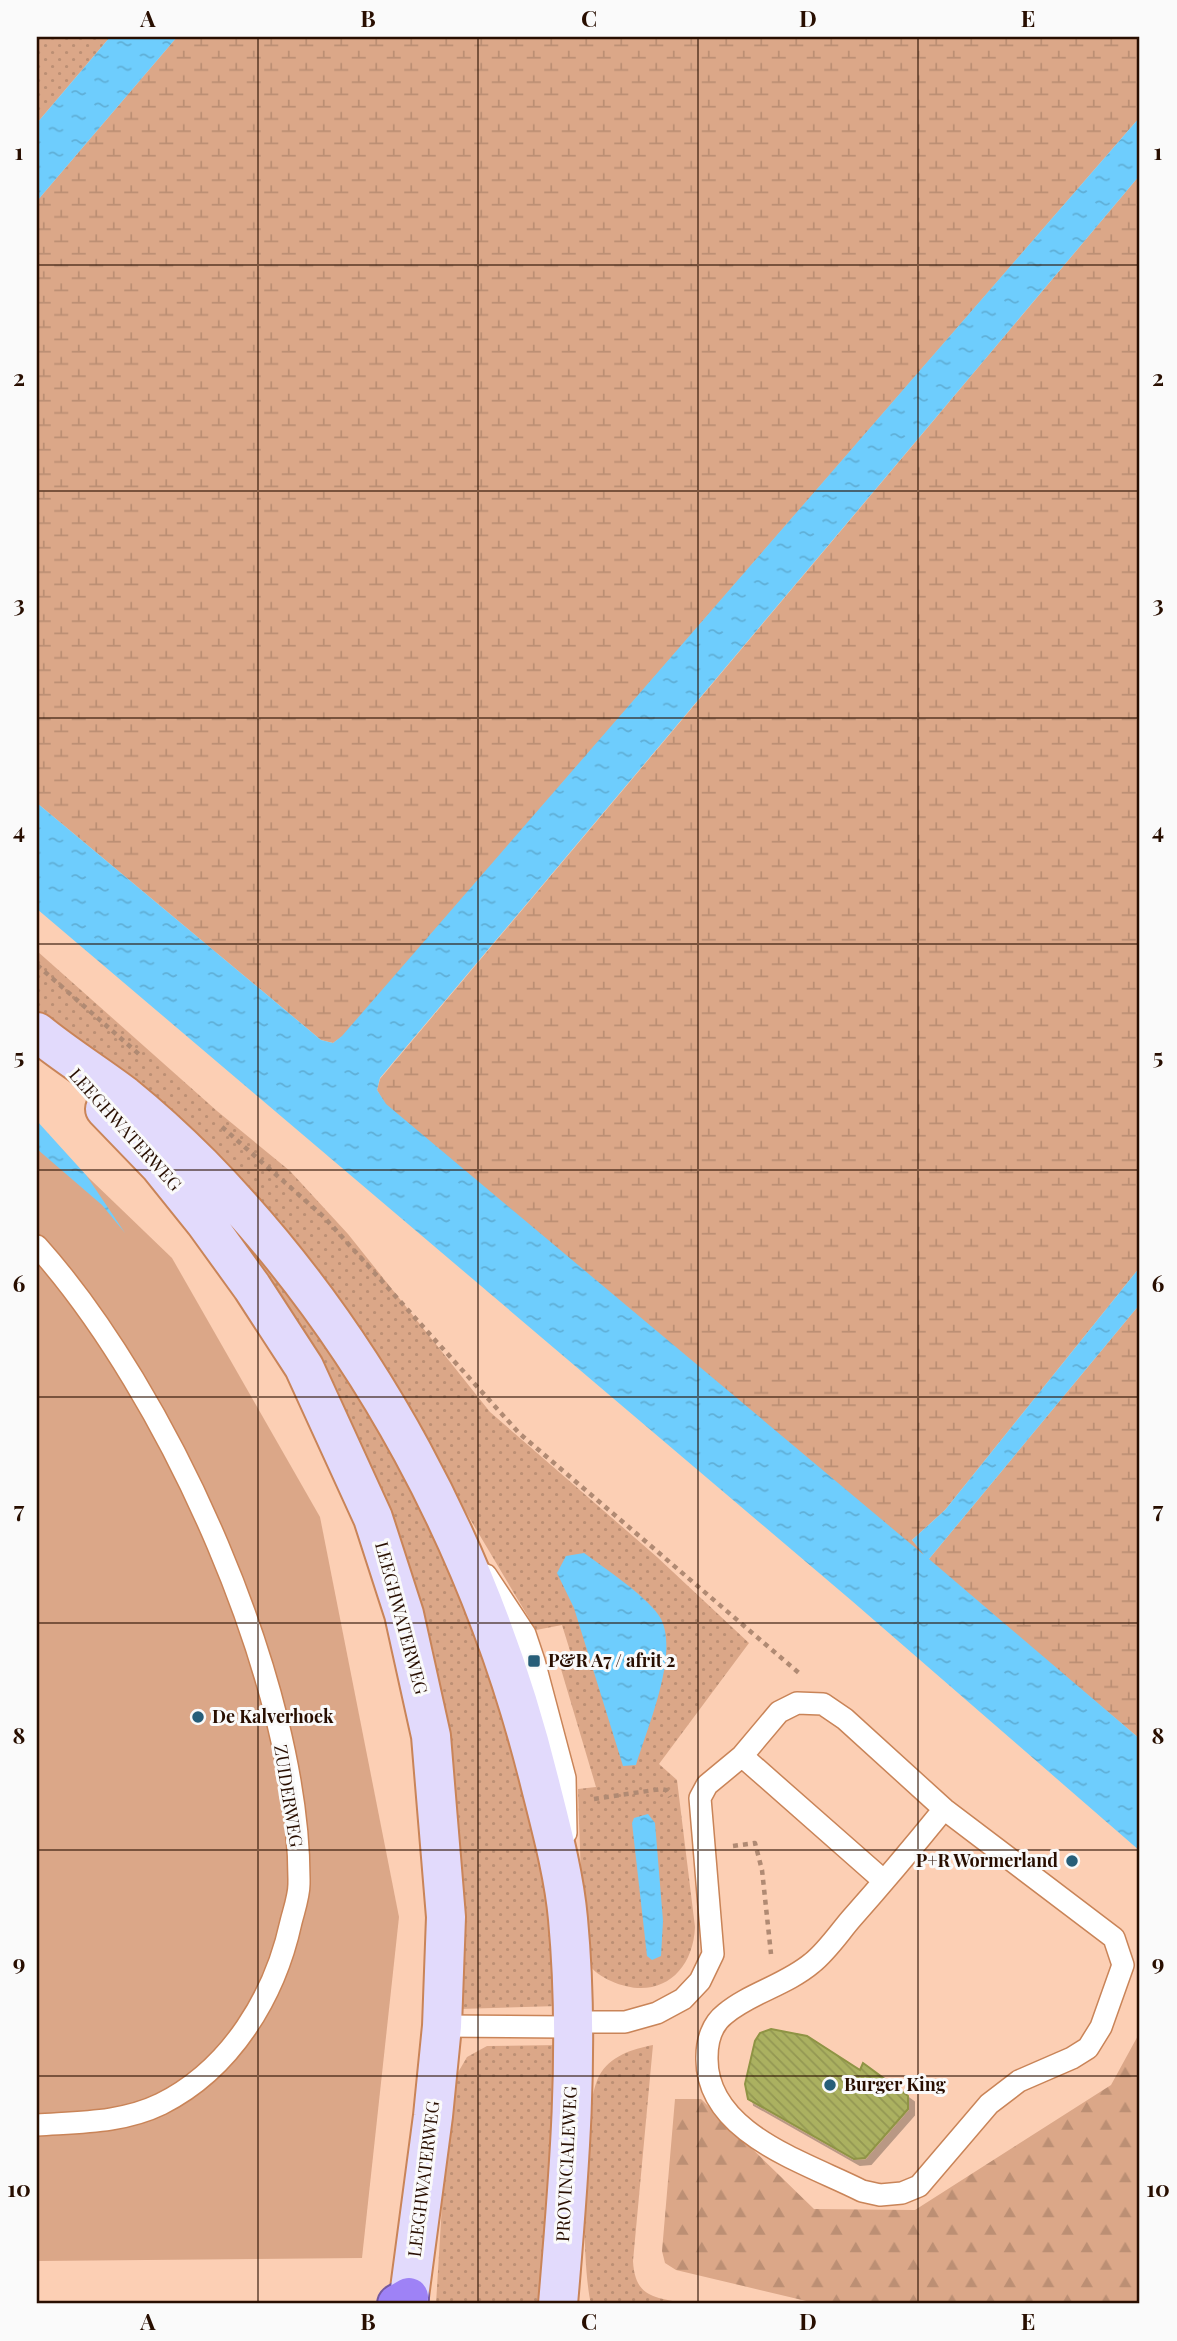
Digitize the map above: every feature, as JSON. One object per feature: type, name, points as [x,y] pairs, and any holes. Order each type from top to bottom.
[{"type":"main road","name":"LEEGHWATERWEG","points":[[39,1034],[127,1098],[200,1164],[261,1231],[332,1323],[393,1413],[451,1527],[493,1625],[530,1741],[568,1916],[573,2024]]},
{"type":"main road","name":"LEEGHWATERWEG","points":[[39,1034],[111,1116],[160,1166],[253,1287],[304,1367],[373,1518],[404,1614],[431,1736],[446,1917],[442,2026],[405,2302]]},
{"type":"main road","name":"PROVINCIALEWEG","points":[[558,2304],[568,2184],[573,2024]]},
{"type":"lane","name":"ZUIDERWEG","points":[[37,1246],[74,1288],[174,1448],[234,1586],[272,1702],[296,1818],[299,1887],[283,1961],[244,2032],[199,2082],[159,2105],[117,2119],[37,2125]]},
{"type":"lane","points":[[442,2026],[564,2027],[573,2024],[625,2022],[657,2013],[683,1999],[700,1981],[713,1954],[701,1798],[707,1785],[742,1756],[779,1712],[797,1703],[824,1704],[845,1718],[944,1809],[1115,1938],[1123,1965],[1101,2027],[1088,2048],[1072,2058],[1019,2081],[989,2104],[919,2186],[902,2193],[880,2195],[862,2190],[746,2133],[726,2113],[714,2094],[706,2072],[707,2048],[714,2025],[726,2013],[781,1984],[813,1962],[944,1809]]},
{"type":"lane","points":[[742,1756],[884,1881]]},
{"type":"path","points":[[37,965],[150,1064]]},
{"type":"path","points":[[211,1118],[324,1217],[519,1433],[802,1676],[824,1704]]},
{"type":"green space","points":[[37,37],[110,37],[37,123]]},
{"type":"green space","points":[[177,37],[1140,37],[1140,117],[343,1036],[333,1043],[321,1040],[37,803],[37,201]]},
{"type":"green space","points":[[1140,175],[1140,1267],[945,1510],[912,1540],[929,1559],[1140,1304],[1140,1739],[385,1104],[377,1090],[380,1079]]},
{"type":"green space","points":[[37,951],[217,1111],[290,1171],[348,1234],[490,1412],[657,1557],[749,1643],[659,1764],[677,1780],[695,1927],[688,1958],[670,1980],[657,1986],[628,1987],[598,1973],[589,1965],[585,1955],[578,1789],[596,1787],[558,1659],[571,1654],[562,1625],[536,1630],[432,1455],[88,1057],[37,1013]]},
{"type":"green space","name":"De Kalverhoek","points":[[37,1128],[172,1258],[320,1517],[399,1917],[362,2258],[37,2261]]},
{"type":"green space","points":[[218,1205],[255,1239],[375,1410],[465,1588],[538,1831],[555,1939],[558,2006],[459,2009],[448,1740],[433,1649],[393,1525]]},
{"type":"green space","points":[[1140,2032],[1140,2304],[819,2304],[676,2270],[665,2263],[662,2251],[675,2099],[701,2099],[814,2209],[915,2210],[1111,2085]]},
{"type":"green space","points":[[562,2045],[543,2304],[436,2304],[449,2088],[467,2057],[487,2046]]},
{"type":"green space","points":[[653,2045],[633,2261],[638,2283],[649,2294],[688,2304],[591,2304],[584,2224],[584,2188],[593,2094],[599,2076],[615,2058]]},
{"type":"water","points":[[110,37],[177,37],[37,201],[37,123]]},
{"type":"water","points":[[1140,117],[1140,175],[380,1078],[377,1090],[386,1104],[924,1555],[912,1540],[945,1510],[1140,1267],[1140,1304],[929,1559],[1140,1739],[1140,1851],[852,1601],[37,909],[37,803],[321,1040],[333,1043],[342,1036]]},
{"type":"water","points":[[37,1121],[86,1175],[125,1233],[102,1205],[37,1149]]},
{"type":"water","points":[[584,1553],[647,1602],[661,1619],[666,1634],[664,1671],[636,1765],[623,1766],[574,1608],[557,1573],[566,1556]]},
{"type":"water","points":[[648,1814],[655,1823],[663,1921],[661,1956],[652,1960],[647,1956],[632,1823],[634,1818]]},
{"type":"building","points":[[771,2029],[807,2036],[860,2070],[863,2063],[908,2096],[908,2109],[865,2158],[854,2159],[748,2099],[745,2084],[755,2041],[760,2033]]},
{"type":"place","name":"P&R A7 / afrit 2","points":[[534,1661]]},
{"type":"place","name":"De Kalverhoek","points":[[198,1717]]},
{"type":"place","name":"P+R Wormerland","points":[[1072,1861]]},
{"type":"place","name":"Burger King","points":[[830,2085]]}]
